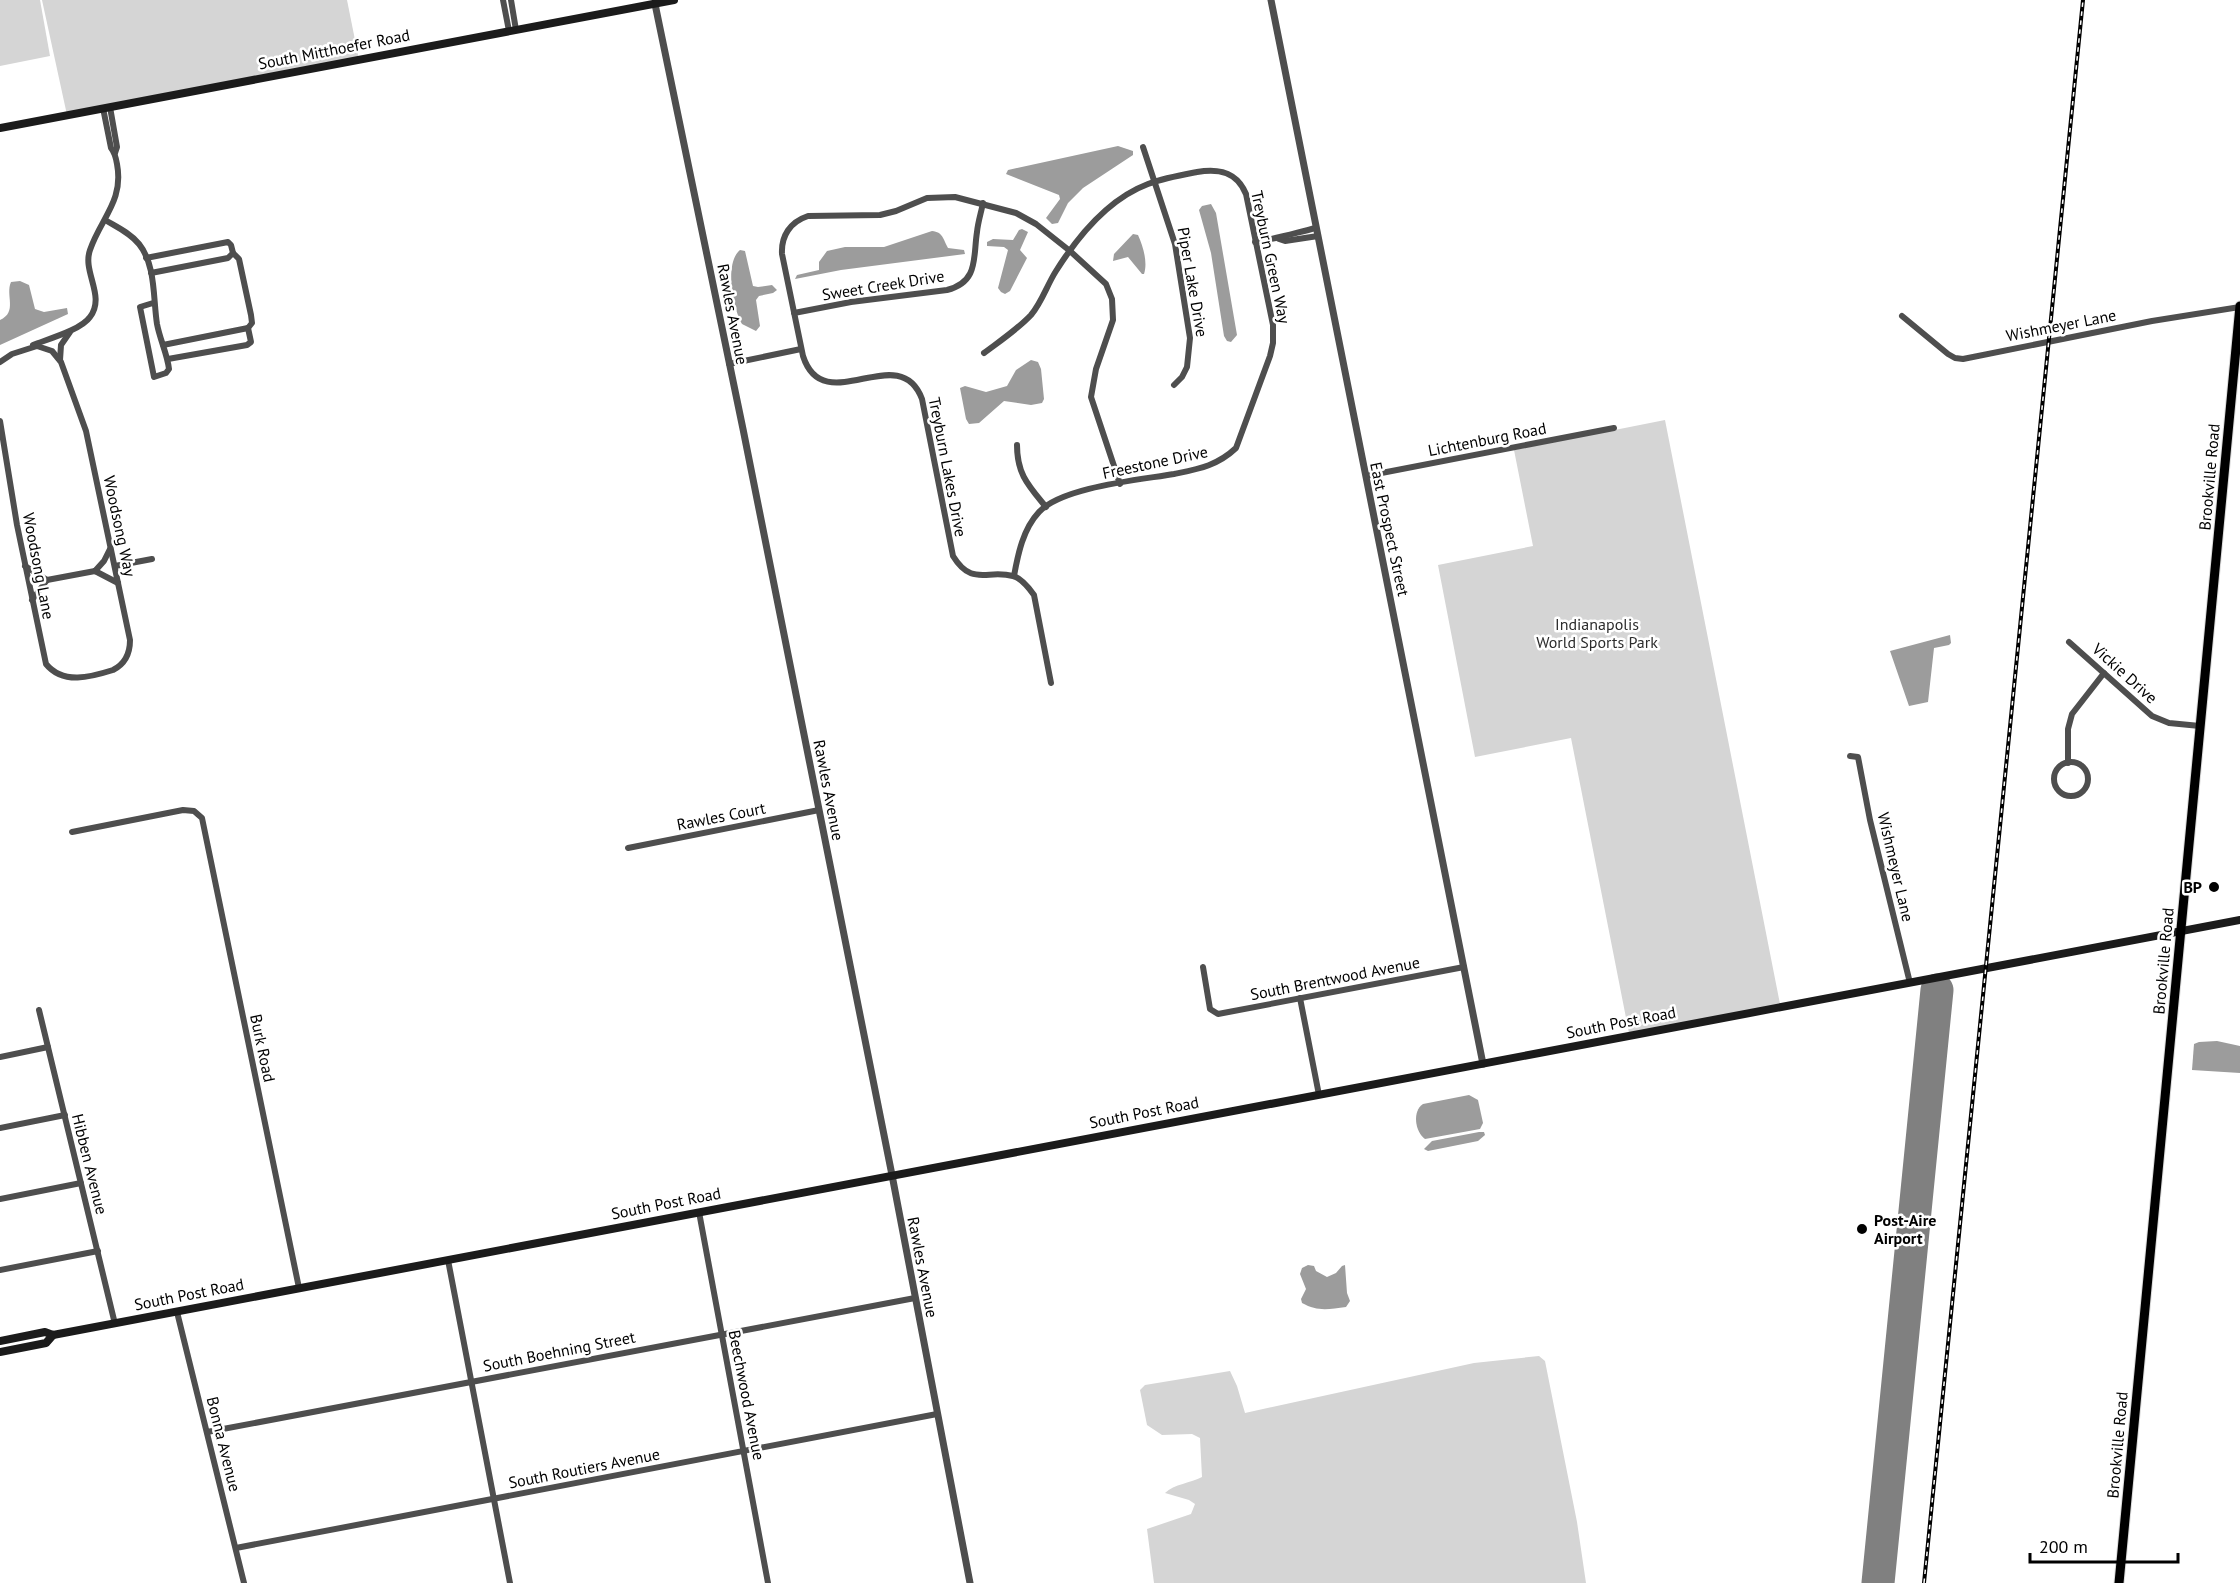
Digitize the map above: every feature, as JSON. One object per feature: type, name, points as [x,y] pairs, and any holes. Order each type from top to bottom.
[{"type":"main road","name":"South Mitthoefer Road","points":[[0,128],[674,0]]},
{"type":"main road","name":"Brookville Road","points":[[2119,1583],[2240,306]]},
{"type":"main road","name":"South Post Road","points":[[0,1341],[45,1332],[53,1335],[2240,920]]},
{"type":"main road","name":"South Post Road","points":[[0,1352],[46,1343],[53,1335]]},
{"type":"main road","points":[[0,1346],[13,1342],[18,1337]]},
{"type":"street","points":[[502,0],[512,31]]},
{"type":"street","points":[[511,0],[512,31]]},
{"type":"street","name":"East Prospect Street","points":[[1270,0],[1483,1064]]},
{"type":"street","name":"Rawles Avenue","points":[[656,4],[892,1175],[970,1583]]},
{"type":"street","points":[[0,362],[8,356],[74,328],[90,318],[96,306],[89,255],[119,187],[120,178],[115,153],[111,148],[107,108]]},
{"type":"street","name":"Piper Lake Drive","points":[[1143,147],[1177,251],[1190,340],[1187,367],[1182,377],[1174,385]]},
{"type":"street","name":"Treyburn Green Way","points":[[1155,181],[1213,170],[1226,172],[1236,178],[1246,194],[1272,325],[1273,343]]},
{"type":"street","points":[[984,353],[1031,314],[1055,272],[1094,222],[1110,206],[1132,191],[1155,181]]},
{"type":"street","name":"Treyburn Lakes Drive","points":[[983,203],[955,197],[933,197],[884,214],[808,216],[797,221],[788,230],[783,241],[782,254],[801,349],[809,371],[825,381],[840,383],[891,374],[902,376],[912,383],[922,399],[954,559],[975,576],[1014,576]]},
{"type":"street","points":[[983,203],[1028,219],[1070,251],[1106,284],[1112,299],[1113,320],[1096,369],[1091,397],[1120,484]]},
{"type":"street","name":"Sweet Creek Drive","points":[[794,313],[861,300],[946,290],[959,285],[970,274],[974,264],[983,203]]},
{"type":"street","points":[[105,220],[138,242],[151,273],[153,303],[169,369],[154,377],[140,307],[153,303]]},
{"type":"street","points":[[1280,239],[1284,235],[1316,228]]},
{"type":"street","points":[[1256,243],[1318,236]]},
{"type":"street","points":[[146,258],[228,242],[239,259],[249,303],[252,322],[248,328],[163,345]]},
{"type":"street","points":[[151,273],[228,258],[233,253]]},
{"type":"street","name":"Wishmeyer Lane","points":[[1902,316],[1948,354],[1955,358],[1963,358],[2240,306]]},
{"type":"street","points":[[61,362],[61,345],[74,328]]},
{"type":"street","points":[[168,359],[247,345],[251,342],[248,328]]},
{"type":"street","name":"Freestone Drive","points":[[1014,576],[1025,535],[1033,520],[1053,501],[1077,492],[1207,467],[1236,448],[1273,343]]},
{"type":"street","points":[[30,347],[47,348],[55,353],[61,362]]},
{"type":"street","points":[[729,364],[801,349]]},
{"type":"street","name":"Woodsong Way","points":[[61,362],[84,424],[130,640],[129,650],[119,667],[92,675]]},
{"type":"street","name":"Woodsong Lane","points":[[0,421],[25,566],[44,656],[49,668],[56,674],[68,678],[92,675]]},
{"type":"street","name":"Lichtenburg Road","points":[[1365,476],[1614,428]]},
{"type":"street","points":[[1017,445],[1017,463],[1021,474],[1046,507]]},
{"type":"street","points":[[32,600],[47,580],[95,571],[104,561],[110,549]]},
{"type":"street","points":[[115,566],[152,559]]},
{"type":"street","points":[[25,566],[47,580]]},
{"type":"street","points":[[95,571],[118,584]]},
{"type":"street","points":[[1014,576],[1034,595],[1051,683]]},
{"type":"street","name":"Vickie Drive","points":[[2069,642],[2156,718],[2169,723],[2200,726]]},
{"type":"street","points":[[2068,763],[2067,729],[2072,714],[2103,673]]},
{"type":"street","name":"Wishmeyer Lane","points":[[1850,756],[1858,757],[1868,809],[1910,982]]},
{"type":"street","points":[[2068,763],[2081,766],[2088,778],[2084,791],[2074,796],[2063,795],[2054,784],[2056,770],[2068,763]]},
{"type":"street","name":"Burk Road","points":[[72,832],[183,810],[199,814],[205,826],[299,1288]]},
{"type":"street","name":"Rawles Court","points":[[628,848],[819,810]]},
{"type":"street","name":"South Brentwood Avenue","points":[[1203,967],[1210,1009],[1218,1014],[1464,967]]},
{"type":"street","points":[[1300,998],[1319,1095]]},
{"type":"street","name":"Hibben Avenue","points":[[39,1010],[115,1323]]},
{"type":"street","points":[[0,1057],[48,1047]]},
{"type":"street","points":[[0,1128],[65,1115]]},
{"type":"street","points":[[0,1198],[81,1183]]},
{"type":"street","name":"Beechwood Avenue","points":[[699,1212],[768,1583]]},
{"type":"street","points":[[0,1270],[98,1251]]},
{"type":"street","points":[[448,1260],[510,1583]]},
{"type":"street","name":"South Boehning Street","points":[[207,1432],[915,1298]]},
{"type":"street","name":"Bonna Avenue","points":[[177,1311],[244,1583]]},
{"type":"street","name":"South Routiers Avenue","points":[[236,1548],[937,1414]]},
{"type":"green space","points":[[0,0],[40,0],[50,56],[0,66]]},
{"type":"green space","points":[[42,0],[347,0],[359,60],[67,115]]},
{"type":"green space","name":"Indianapolis World Sports Park","points":[[1665,420],[1780,1004],[1629,1033],[1571,738],[1475,757],[1438,565],[1533,546],[1514,450]]},
{"type":"green space","points":[[1539,1356],[1545,1361],[1577,1522],[1586,1583],[1154,1583],[1147,1529],[1191,1514],[1195,1504],[1165,1493],[1202,1477],[1200,1438],[1192,1434],[1162,1435],[1147,1425],[1140,1390],[1145,1385],[1230,1371],[1245,1413],[1474,1363]]},
{"type":"shaded area","points":[[1118,146],[1133,151],[1133,155],[1083,188],[1068,203],[1058,223],[1052,224],[1046,218],[1060,199],[1059,195],[1006,174],[1008,170]]},
{"type":"shaded area","points":[[1211,204],[1216,213],[1237,335],[1231,342],[1227,341],[1224,336],[1211,253],[1199,210],[1202,206]]},
{"type":"shaded area","points":[[1022,229],[1028,232],[1020,250],[1027,258],[1010,291],[1005,294],[998,288],[1008,250],[1004,247],[987,246],[987,242],[993,239],[1013,240]]},
{"type":"shaded area","points":[[932,231],[941,234],[948,248],[964,250],[965,254],[841,270],[795,279],[797,275],[819,270],[819,262],[827,251],[845,247],[884,247]]},
{"type":"shaded area","points":[[1133,234],[1138,235],[1143,249],[1144,274],[1128,257],[1113,261],[1114,254]]},
{"type":"shaded area","points":[[740,250],[745,251],[753,286],[772,285],[777,290],[759,296],[756,300],[760,326],[756,331],[742,324],[733,297],[732,265]]},
{"type":"shaded area","points":[[20,281],[29,285],[35,309],[44,312],[67,308],[68,314],[0,345],[0,320],[5,317],[10,308],[11,282]]},
{"type":"shaded area","points":[[1031,360],[1038,362],[1041,369],[1044,399],[1042,403],[1031,405],[1004,401],[979,423],[969,424],[960,388],[965,386],[986,392],[1007,386],[1016,370]]},
{"type":"shaded area","points":[[1950,635],[1949,645],[1934,648],[1928,702],[1909,706],[1890,651]]},
{"type":"shaded area","points":[[2217,1041],[2240,1046],[2240,1073],[2192,1070],[2194,1044]]},
{"type":"shaded area","points":[[1469,1095],[1478,1100],[1483,1123],[1480,1129],[1425,1139],[1422,1136],[1417,1127],[1416,1116],[1423,1104]]},
{"type":"shaded area","points":[[1484,1132],[1485,1135],[1478,1141],[1428,1151],[1424,1149],[1432,1141]]},
{"type":"shaded area","points":[[1308,1265],[1314,1266],[1316,1271],[1327,1277],[1345,1265],[1347,1293],[1350,1301],[1346,1307],[1318,1309],[1302,1303],[1301,1299],[1306,1289],[1300,1274],[1302,1268]]},
{"type":"runway","points":[[1878,1583],[1937,990]]},
{"type":"railway","points":[[1924,1583],[2083,0]]},
{"type":"place","name":"BP","points":[[2214,887]]},
{"type":"place","name":"Post-Aire Airport","points":[[1862,1229]]}]
